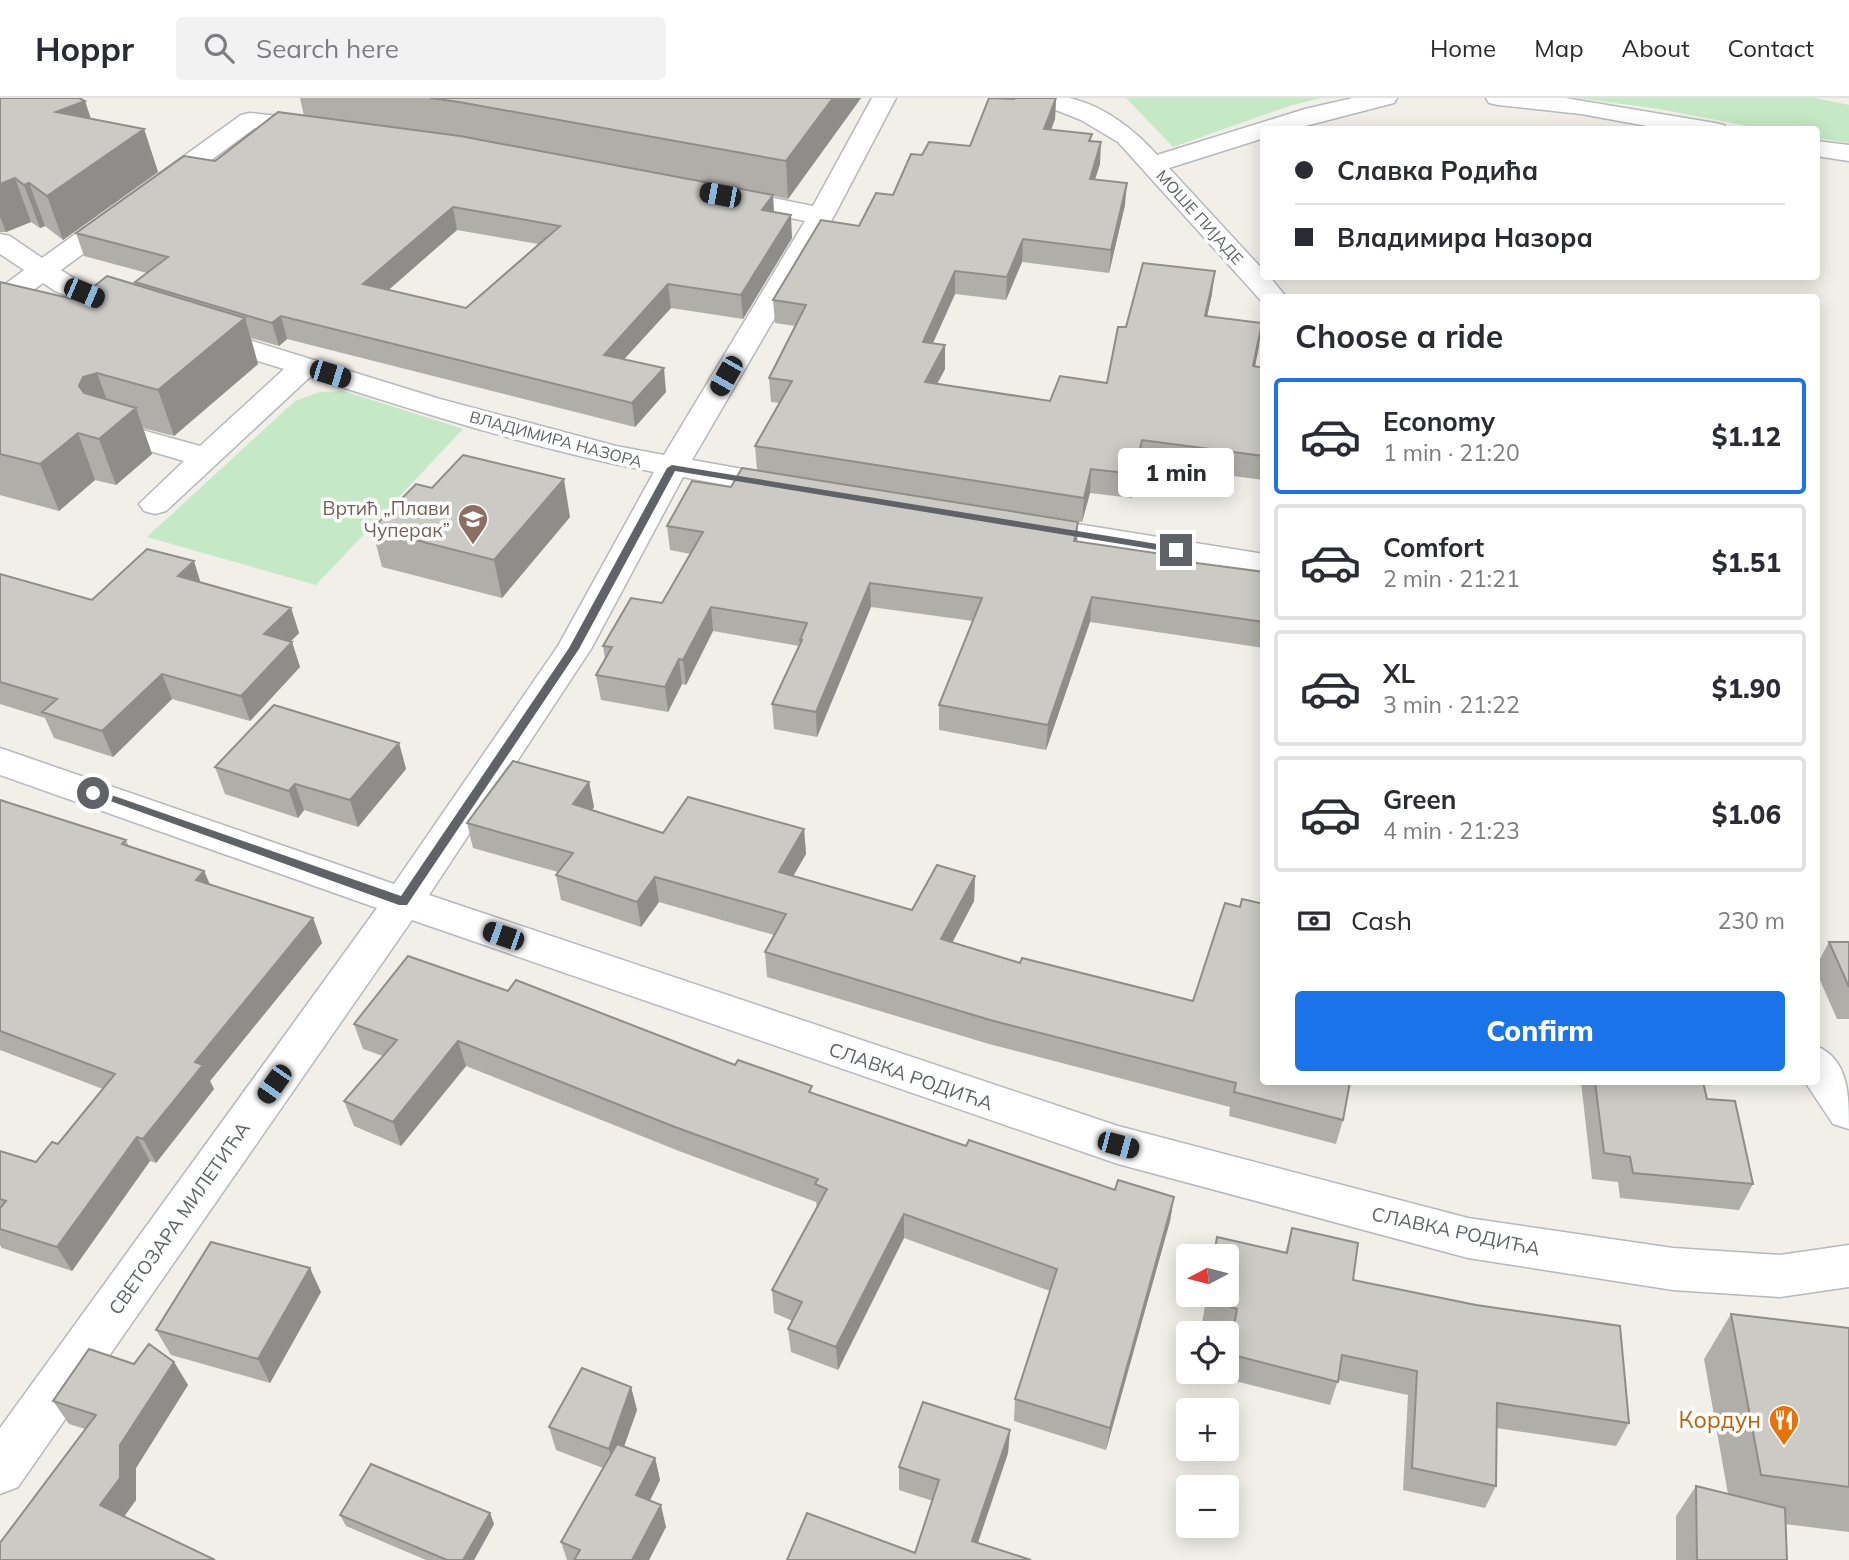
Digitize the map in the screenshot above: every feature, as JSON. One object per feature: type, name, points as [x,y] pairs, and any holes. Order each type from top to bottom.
[{"type":"street","name":"СВЕТОЗАРА МИЛЕТИЋА","points":[[0,1470],[403,902],[574,649],[672,468],[821,216],[884,98]]},
{"type":"street","name":"МОШЕ ПИЈАДЕ","points":[[1047,98],[1090,115],[1127,137],[1269,294]]},
{"type":"street","name":"МОШЕ ПИЈАДЕ","points":[[1105,98],[1116,112],[1127,137]]},
{"type":"street","points":[[1277,126],[1318,113],[1385,98]]},
{"type":"street","points":[[1498,98],[1581,107],[1692,126]]},
{"type":"street","points":[[0,301],[250,120],[346,130]]},
{"type":"street","points":[[1153,165],[1260,131]]},
{"type":"street","points":[[1820,149],[1849,153]]},
{"type":"street","points":[[701,191],[821,216]]},
{"type":"street","name":"ВЛАДИМИРА НАЗОРА","points":[[0,242],[65,285],[121,309],[305,366],[528,433],[672,468],[817,491]]},
{"type":"street","points":[[155,503],[305,366]]},
{"type":"street","points":[[113,431],[205,457]]},
{"type":"street","points":[[1003,522],[1260,563]]},
{"type":"street","name":"СЛАВКА РОДИЋА","points":[[0,761],[403,902],[1118,1145],[1468,1238],[1673,1269],[1780,1276],[1849,1266]]},
{"type":"street","points":[[1820,1069],[1849,1111]]},
{"type":"green space","points":[[1126,98],[1321,98],[1289,106],[1173,147]]},
{"type":"green space","points":[[1579,98],[1815,98],[1849,105],[1849,143],[1820,138],[1820,126],[1748,126],[1659,109]]},
{"type":"green space","points":[[344,391],[463,429],[316,585],[147,537],[295,401],[320,392]]},
{"type":"building","points":[[0,98],[79,98],[85,101],[56,112],[144,129],[47,196],[29,183],[24,185],[15,178],[0,184]]},
{"type":"building","points":[[430,98],[833,98],[786,161]]},
{"type":"building","points":[[989,98],[1056,98],[1044,129],[1092,134],[1089,141],[1101,142],[1090,179],[1127,183],[1111,250],[1023,239],[1007,277],[955,271],[923,342],[945,345],[925,382],[1050,401],[1060,376],[1107,383],[1118,327],[1126,327],[1143,263],[1215,271],[1205,316],[1260,323],[1253,366],[1260,367],[1260,455],[1142,440],[1134,474],[1091,469],[1084,498],[755,446],[792,381],[769,378],[806,305],[773,300],[821,220],[859,226],[876,193],[893,195],[911,154],[922,155],[929,142],[970,146]]},
{"type":"building","points":[[278,112],[460,136],[773,195],[762,210],[791,215],[741,295],[668,284],[604,355],[664,368],[632,403],[281,316],[272,323],[135,282],[168,257],[76,233],[184,156],[215,161]],"holes":[[[453,207],[560,226],[466,308],[363,284]]]},
{"type":"building","points":[[107,276],[245,318],[158,390],[97,373],[83,377],[79,386],[84,393],[136,408],[99,439],[78,433],[40,464],[0,454],[0,282],[77,300]]},
{"type":"building","points":[[463,455],[564,479],[494,560],[372,529],[416,484],[432,488]]},
{"type":"building","points":[[742,468],[1078,522],[1074,541],[1182,557],[1181,561],[1260,571],[1260,621],[1092,597],[1048,725],[939,705],[982,598],[870,583],[816,712],[772,704],[802,640],[807,623],[711,607],[683,660],[679,659],[665,687],[596,675],[612,647],[603,646],[631,598],[662,603],[703,532],[667,526],[692,481],[731,487]]},
{"type":"building","points":[[147,549],[194,561],[178,576],[291,608],[264,634],[292,642],[241,696],[162,674],[102,731],[42,712],[57,699],[0,682],[0,574],[92,600]]},
{"type":"building","points":[[274,705],[399,743],[350,800],[295,784],[289,791],[215,767]]},
{"type":"building","points":[[513,761],[589,782],[573,804],[663,833],[688,797],[804,829],[779,872],[912,910],[937,865],[975,876],[941,939],[1020,963],[1022,958],[1193,1001],[1225,903],[1240,907],[1242,899],[1260,903],[1260,1085],[1349,1085],[1343,1120],[1234,1092],[1236,1083],[990,1020],[765,952],[786,914],[655,877],[637,902],[556,875],[573,853],[467,823]]},
{"type":"building","points":[[0,800],[126,840],[122,844],[204,871],[196,880],[313,918],[195,1062],[203,1065],[143,1139],[137,1137],[57,1247],[0,1229],[0,1208],[6,1201],[0,1199],[0,1151],[36,1162],[52,1142],[58,1144],[115,1074],[0,1031]]},
{"type":"building","points":[[1829,942],[1849,942],[1849,987]]},
{"type":"building","points":[[408,956],[508,991],[516,980],[735,1065],[738,1060],[812,1086],[809,1092],[966,1146],[969,1140],[1115,1190],[1118,1180],[1174,1197],[1110,1428],[1015,1399],[1057,1269],[904,1214],[836,1347],[788,1329],[802,1302],[772,1290],[827,1189],[815,1184],[818,1179],[675,1127],[458,1041],[393,1122],[344,1101],[397,1040],[354,1024]]},
{"type":"building","points":[[1595,1085],[1704,1085],[1707,1099],[1735,1101],[1753,1184],[1633,1173],[1630,1157],[1604,1153]]},
{"type":"building","points":[[1292,1228],[1358,1243],[1353,1280],[1476,1305],[1620,1326],[1629,1423],[1497,1403],[1496,1486],[1412,1468],[1417,1371],[1342,1355],[1338,1382],[1239,1357],[1239,1321],[1235,1321],[1237,1309],[1231,1307],[1239,1307],[1239,1244],[1216,1244],[1217,1237],[1287,1253]]},
{"type":"building","points":[[211,1242],[310,1268],[258,1359],[156,1330]]},
{"type":"building","points":[[1731,1314],[1849,1328],[1849,1487],[1761,1475]]},
{"type":"building","points":[[149,1344],[174,1362],[120,1445],[120,1478],[100,1505],[215,1560],[0,1560],[0,1543],[96,1415],[53,1401],[89,1349],[134,1364]]},
{"type":"building","points":[[582,1368],[631,1387],[609,1449],[549,1427]]},
{"type":"building","points":[[923,1402],[1010,1430],[972,1541],[1031,1560],[787,1560],[807,1513],[915,1553],[939,1480],[899,1467]]},
{"type":"building","points":[[617,1444],[655,1458],[636,1495],[661,1505],[632,1560],[574,1560],[580,1550],[561,1542]]},
{"type":"building","points":[[371,1464],[490,1513],[463,1560],[447,1560],[340,1515]]},
{"type":"building","points":[[1696,1486],[1785,1508],[1787,1560],[1697,1560]]},
{"type":"place","name":"Вртић „Плави Чуперак”","points":[[473,546]]},
{"type":"place","name":"Кордун","points":[[1784,1447]]},
{"type":"route","points":[[93,793],[403,902],[574,649],[672,468],[1176,550]]}]
